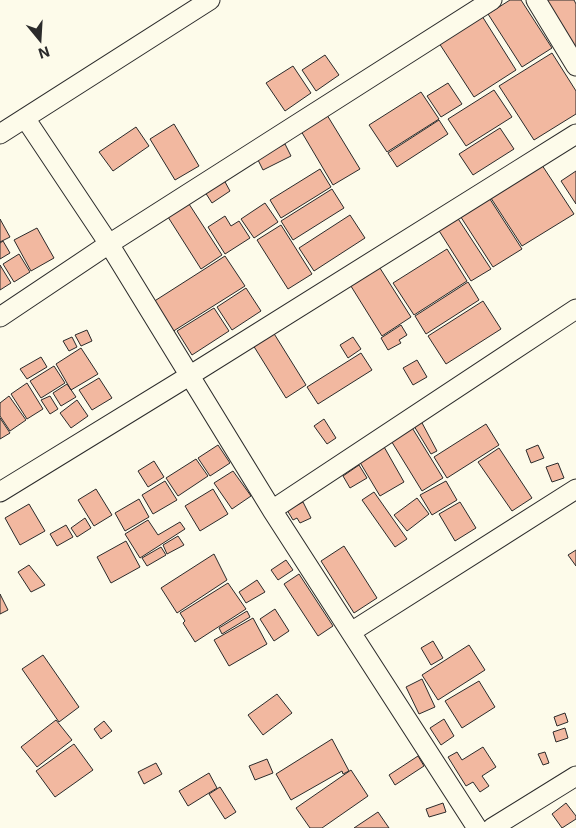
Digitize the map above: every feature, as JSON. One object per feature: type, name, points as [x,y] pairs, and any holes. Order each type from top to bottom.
[{"type":"street","points":[[0,134],[210,0]]},
{"type":"street","points":[[0,317],[109,244],[492,0]]},
{"type":"street","points":[[536,0],[576,66]]},
{"type":"street","points":[[25,118],[109,244],[272,510],[477,828]]},
{"type":"street","points":[[0,492],[576,134]]},
{"type":"street","points":[[272,510],[576,309]]},
{"type":"street","points":[[351,632],[576,489]]},
{"type":"street","points":[[492,828],[576,776]]},
{"type":"building","points":[[510,0],[521,0],[552,48],[522,67],[488,14]]},
{"type":"building","points":[[545,0],[574,0],[576,4],[576,48],[574,49]]},
{"type":"building","points":[[482,16],[516,70],[474,97],[439,43]]},
{"type":"building","points":[[552,53],[576,91],[576,114],[534,140],[499,86]]},
{"type":"building","points":[[325,55],[339,75],[316,91],[302,70]]},
{"type":"building","points":[[293,66],[311,93],[285,111],[266,83]]},
{"type":"building","points":[[448,83],[462,104],[441,117],[427,96]]},
{"type":"building","points":[[494,90],[512,117],[466,146],[448,119]]},
{"type":"building","points":[[421,92],[439,119],[387,152],[369,125]]},
{"type":"building","points":[[327,115],[360,169],[333,185],[301,131]]},
{"type":"building","points":[[439,120],[448,134],[397,167],[388,153]]},
{"type":"building","points":[[174,124],[199,166],[175,180],[150,139]]},
{"type":"building","points":[[136,127],[149,146],[113,171],[99,152]]},
{"type":"building","points":[[500,128],[514,149],[473,175],[459,154]]},
{"type":"building","points":[[285,144],[291,156],[263,170],[257,158]]},
{"type":"building","points":[[538,159],[574,214],[522,246],[487,192]]},
{"type":"building","points":[[320,169],[331,187],[281,218],[270,200]]},
{"type":"building","points":[[576,171],[576,204],[561,181]]},
{"type":"building","points":[[224,180],[230,191],[212,203],[205,192]]},
{"type":"building","points":[[332,189],[344,208],[293,240],[281,221]]},
{"type":"building","points":[[486,193],[522,249],[493,267],[457,211]]},
{"type":"building","points":[[265,203],[278,222],[254,238],[241,219]]},
{"type":"building","points":[[189,204],[222,255],[201,269],[168,217]]},
{"type":"building","points":[[455,214],[491,269],[471,281],[436,226]]},
{"type":"building","points":[[350,215],[365,238],[314,271],[299,248]]},
{"type":"building","points":[[225,216],[231,226],[239,221],[250,238],[225,254],[208,227]]},
{"type":"building","points":[[0,219],[10,237],[0,242]]},
{"type":"building","points":[[281,225],[312,274],[288,289],[257,240]]},
{"type":"building","points":[[37,228],[54,258],[31,271],[14,240]]},
{"type":"building","points":[[3,241],[10,253],[0,259],[0,243]]},
{"type":"building","points":[[447,249],[467,281],[414,315],[393,283]]},
{"type":"building","points":[[19,254],[30,272],[14,282],[3,264]]},
{"type":"building","points":[[225,256],[245,286],[172,332],[153,302]]},
{"type":"building","points":[[0,265],[11,283],[0,290]]},
{"type":"building","points":[[378,265],[411,317],[382,336],[349,283]]},
{"type":"building","points":[[468,282],[479,300],[426,334],[415,316]]},
{"type":"building","points":[[246,288],[261,311],[232,330],[217,307]]},
{"type":"building","points":[[483,301],[501,329],[446,364],[428,336]]},
{"type":"building","points":[[214,308],[229,331],[192,355],[177,331]]},
{"type":"building","points":[[401,325],[407,335],[399,340],[401,343],[388,350],[381,338]]},
{"type":"building","points":[[87,330],[92,341],[81,346],[75,335]]},
{"type":"building","points":[[273,332],[306,385],[286,398],[253,345]]},
{"type":"building","points":[[72,337],[77,347],[69,351],[63,341]]},
{"type":"building","points":[[353,337],[361,349],[348,358],[340,345]]},
{"type":"building","points":[[81,348],[98,374],[71,390],[56,364]]},
{"type":"building","points":[[361,353],[372,370],[318,404],[307,387]]},
{"type":"building","points":[[41,357],[47,367],[27,379],[20,369]]},
{"type":"building","points":[[417,360],[427,377],[413,385],[403,368]]},
{"type":"building","points":[[54,366],[65,383],[41,398],[30,381]]},
{"type":"building","points":[[99,378],[112,398],[92,410],[79,390]]},
{"type":"building","points":[[27,383],[43,409],[27,419],[11,394]]},
{"type":"building","points":[[67,384],[76,397],[61,406],[53,393]]},
{"type":"building","points":[[9,396],[26,420],[10,431],[0,416],[0,403]]},
{"type":"building","points":[[50,396],[58,409],[50,414],[41,400]]},
{"type":"building","points":[[77,400],[88,416],[71,428],[60,413]]},
{"type":"building","points":[[0,418],[10,433],[0,439]]},
{"type":"building","points":[[324,419],[336,438],[327,444],[314,426]]},
{"type":"building","points":[[421,421],[437,451],[431,454],[414,426]]},
{"type":"building","points":[[486,424],[499,445],[447,478],[434,457]]},
{"type":"building","points":[[411,426],[443,478],[422,491],[390,439]]},
{"type":"building","points":[[218,445],[230,463],[210,476],[198,458]]},
{"type":"building","points":[[383,445],[404,482],[380,496],[358,459]]},
{"type":"building","points":[[538,445],[544,458],[531,463],[526,450]]},
{"type":"building","points":[[499,448],[532,498],[512,511],[478,462]]},
{"type":"building","points":[[196,459],[208,476],[178,496],[166,478]]},
{"type":"building","points":[[154,461],[164,477],[148,487],[138,471]]},
{"type":"building","points":[[558,463],[564,478],[552,482],[546,467]]},
{"type":"building","points":[[359,465],[367,478],[350,488],[343,476]]},
{"type":"building","points":[[233,471],[251,496],[232,509],[214,483]]},
{"type":"building","points":[[165,481],[177,500],[153,514],[142,495]]},
{"type":"building","points":[[446,481],[457,500],[432,515],[420,495]]},
{"type":"building","points":[[96,489],[112,515],[94,526],[78,500]]},
{"type":"building","points":[[213,489],[228,514],[200,531],[185,506]]},
{"type":"building","points":[[374,492],[407,539],[395,547],[362,500]]},
{"type":"building","points":[[417,498],[429,514],[407,531],[394,515]]},
{"type":"building","points":[[139,499],[149,517],[125,531],[115,513]]},
{"type":"building","points":[[303,502],[311,518],[300,523],[297,518],[293,520],[287,510]]},
{"type":"building","points":[[460,502],[476,528],[455,541],[439,514]]},
{"type":"building","points":[[29,504],[45,531],[20,545],[5,518]]},
{"type":"building","points":[[85,518],[91,528],[77,537],[71,528]]},
{"type":"building","points":[[148,520],[158,535],[180,522],[185,529],[140,558],[125,534]]},
{"type":"building","points":[[66,525],[73,537],[57,546],[50,534]]},
{"type":"building","points":[[178,536],[184,545],[167,554],[163,545]]},
{"type":"building","points":[[126,541],[140,567],[111,583],[97,557]]},
{"type":"building","points":[[344,546],[377,598],[354,613],[321,561]]},
{"type":"building","points":[[161,547],[166,555],[147,566],[142,558]]},
{"type":"building","points":[[576,550],[576,566],[568,555]]},
{"type":"building","points":[[214,554],[227,580],[177,613],[161,588]]},
{"type":"building","points":[[286,560],[293,570],[278,580],[271,570]]},
{"type":"building","points":[[29,565],[45,585],[31,592],[18,572]]},
{"type":"building","points":[[299,574],[333,626],[318,636],[284,584]]},
{"type":"building","points":[[257,580],[265,592],[246,603],[239,592]]},
{"type":"building","points":[[228,583],[246,609],[195,642],[183,623],[185,621],[180,613]]},
{"type":"building","points":[[0,594],[8,610],[0,614]]},
{"type":"building","points":[[275,609],[289,631],[274,641],[260,619]]},
{"type":"building","points":[[247,611],[250,617],[222,634],[219,628]]},
{"type":"building","points":[[253,618],[267,644],[229,666],[214,640]]},
{"type":"building","points":[[433,641],[443,658],[431,665],[421,648]]},
{"type":"building","points":[[469,645],[485,670],[438,700],[422,675]]},
{"type":"building","points":[[43,655],[79,707],[59,722],[22,669]]},
{"type":"building","points":[[422,679],[435,707],[419,714],[406,687]]},
{"type":"building","points":[[479,681],[495,707],[462,728],[445,701]]},
{"type":"building","points":[[277,694],[292,713],[263,735],[248,715]]},
{"type":"building","points":[[565,713],[568,722],[557,726],[554,717]]},
{"type":"building","points":[[444,719],[454,736],[441,745],[430,728]]},
{"type":"building","points":[[56,720],[72,740],[37,767],[21,747]]},
{"type":"building","points":[[104,721],[112,731],[101,739],[94,729]]},
{"type":"building","points":[[565,728],[568,738],[556,742],[553,732]]},
{"type":"building","points":[[332,739],[349,771],[343,774],[342,771],[291,800],[276,774]]},
{"type":"building","points":[[74,744],[93,770],[55,797],[36,771]]},
{"type":"building","points":[[483,747],[496,767],[482,776],[489,786],[480,792],[473,782],[466,786],[448,757],[457,752],[462,760]]},
{"type":"building","points":[[545,752],[549,763],[543,765],[538,754]]},
{"type":"building","points":[[418,756],[424,766],[395,785],[389,775]]},
{"type":"building","points":[[267,759],[273,773],[255,780],[249,766]]},
{"type":"building","points":[[156,763],[162,774],[144,784],[138,772]]},
{"type":"building","points":[[351,770],[368,796],[322,828],[310,828],[296,808]]},
{"type":"building","points":[[209,773],[217,788],[188,806],[179,791]]},
{"type":"building","points":[[220,787],[236,812],[225,819],[209,794]]},
{"type":"building","points":[[443,803],[446,812],[429,817],[426,809]]},
{"type":"building","points":[[566,803],[576,816],[576,819],[562,828],[552,814]]},
{"type":"building","points":[[378,812],[389,828],[354,828]]}]
